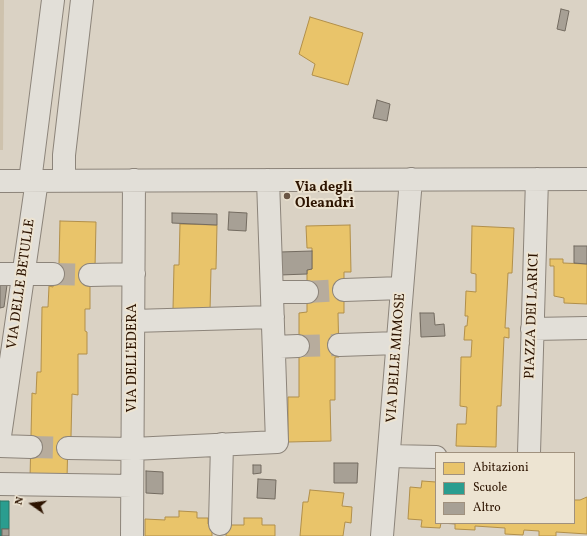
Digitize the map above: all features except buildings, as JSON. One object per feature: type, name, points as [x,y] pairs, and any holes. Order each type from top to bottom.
[{"type":"street","name":"VIA DELLE BETULLE","points":[[0,436],[24,273],[53,0]]},
{"type":"street","points":[[64,180],[64,155],[82,0]]},
{"type":"street","name":"VIA DELLE MIMOSE","points":[[382,536],[411,179]]},
{"type":"street","name":"PIAZZA DEI LARICI","points":[[529,452],[537,179]]},
{"type":"street","points":[[0,181],[587,179]]},
{"type":"street","name":"VIA DELL'EDERA","points":[[132,536],[134,180]]},
{"type":"street","points":[[68,448],[133,448],[277,442],[268,180]]},
{"type":"street","points":[[0,274],[53,274]]},
{"type":"street","points":[[90,274],[134,274]]},
{"type":"street","points":[[344,290],[402,288]]},
{"type":"street","points":[[272,292],[307,292]]},
{"type":"street","points":[[133,321],[273,317]]},
{"type":"street","points":[[532,329],[587,328]]},
{"type":"street","points":[[339,345],[398,342]]},
{"type":"street","points":[[274,347],[298,346]]},
{"type":"street","points":[[220,524],[222,444]]},
{"type":"street","points":[[0,446],[31,447]]},
{"type":"street","points":[[389,456],[435,457]]},
{"type":"street","points":[[0,484],[132,486]]},
{"type":"shaded area","points":[[0,0],[4,0],[3,150],[0,150]]},
{"type":"tunnel","points":[[53,274],[90,275]]},
{"type":"tunnel","points":[[307,292],[344,290]]},
{"type":"tunnel","points":[[298,346],[339,345]]},
{"type":"tunnel","points":[[31,447],[68,448]]},
{"type":"place","name":"Via degli Oleandri","points":[[287,196]]}]
